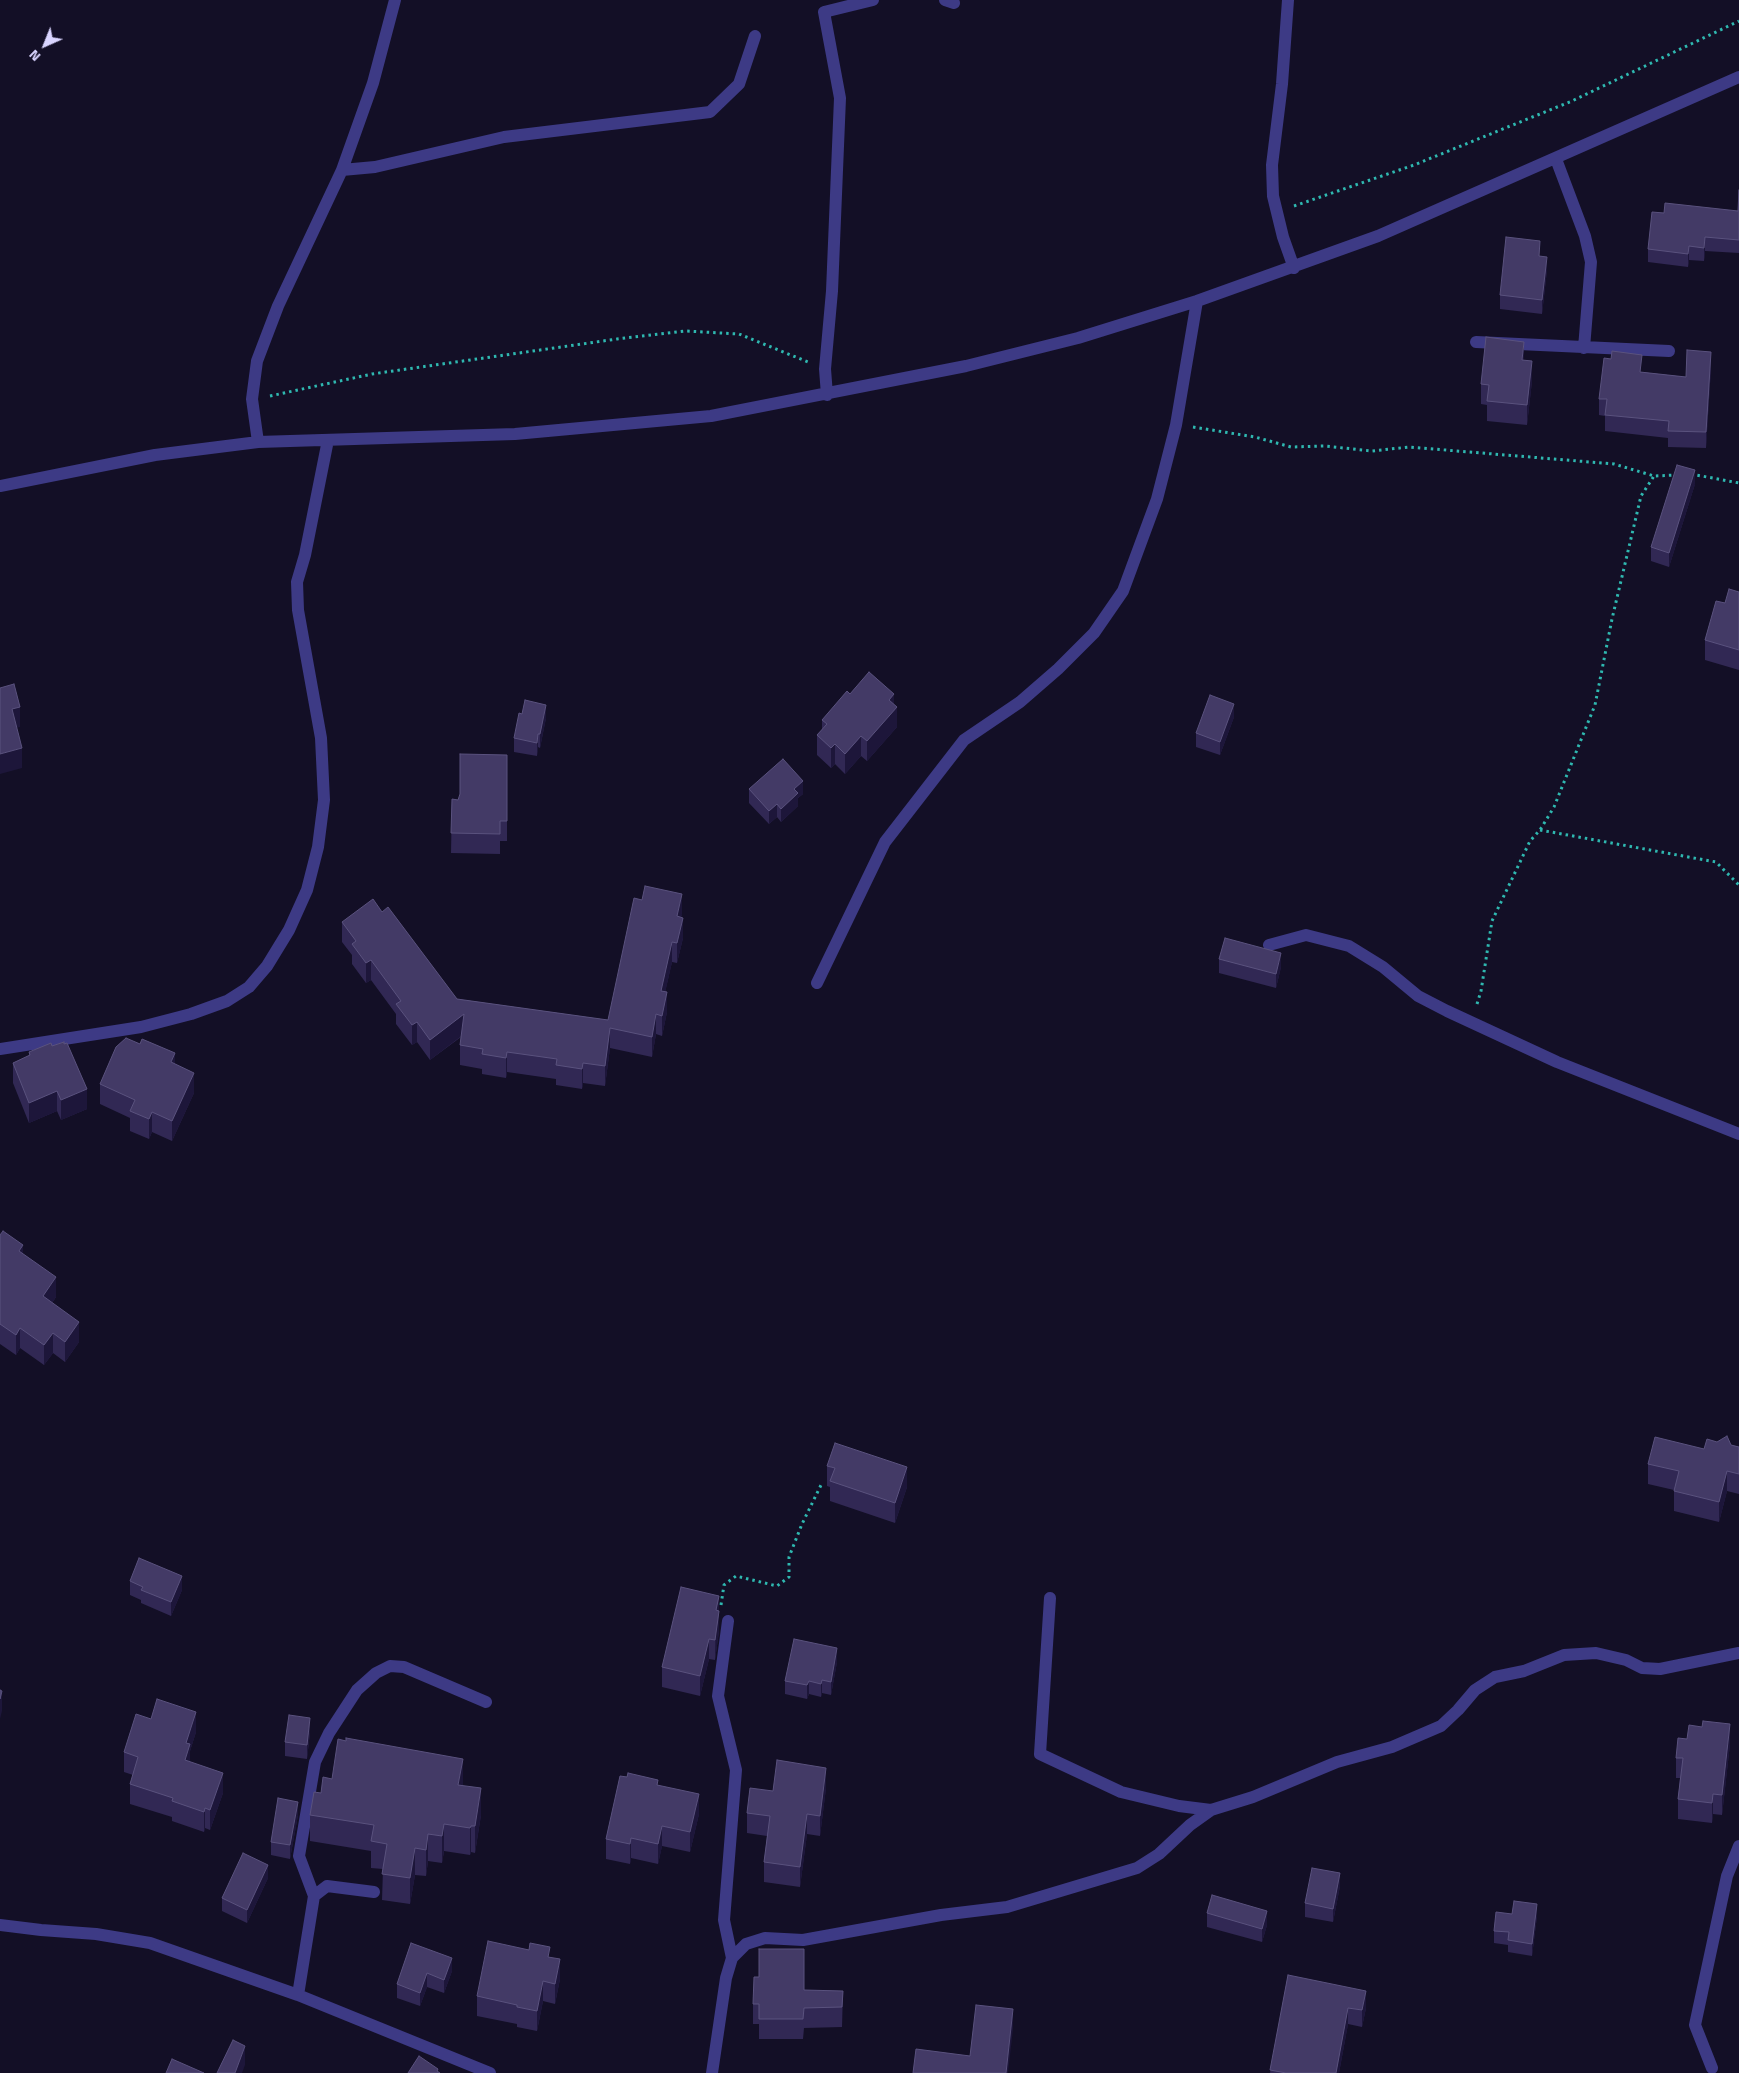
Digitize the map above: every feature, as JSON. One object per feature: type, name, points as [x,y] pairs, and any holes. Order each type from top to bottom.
[{"type":"street","points":[[258,442],[252,400],[257,361],[278,306],[342,170],[373,83],[395,0]]},
{"type":"street","points":[[827,395],[825,369],[832,291],[840,98],[824,12],[873,0]]},
{"type":"street","points":[[1288,0],[1282,84],[1272,165],[1273,196],[1283,237],[1294,268]]},
{"type":"street","points":[[342,170],[375,167],[504,137],[710,112],[739,84],[755,36]]},
{"type":"street","points":[[0,486],[155,455],[258,442],[470,437],[586,429],[711,416],[827,395],[1032,350],[1197,301],[1294,268],[1378,236],[1739,77]]},
{"type":"street","points":[[1556,159],[1585,236],[1590,262],[1584,348]]},
{"type":"street","points":[[817,983],[886,842],[964,740],[1020,702],[1058,669],[1094,633],[1123,591],[1157,498],[1176,425],[1197,301]]},
{"type":"street","points":[[1476,342],[1669,351]]},
{"type":"street","points":[[0,1048],[141,1027],[227,1002],[249,987],[266,966],[290,930],[307,890],[318,846],[324,800],[322,738],[298,610],[297,582],[305,555],[328,440]]},
{"type":"street","points":[[1269,945],[1306,935],[1349,946],[1383,967],[1418,996],[1557,1062],[1739,1134]]},
{"type":"street","points":[[1050,1598],[1040,1754],[1122,1792],[1179,1806],[1211,1810]]},
{"type":"street","points":[[728,1621],[718,1696],[736,1770],[724,1920],[732,1958]]},
{"type":"street","points":[[712,2073],[726,1978],[732,1958],[746,1944],[765,1938],[803,1940],[941,1915],[1007,1907],[1137,1868],[1159,1854],[1190,1825],[1211,1810],[1253,1797],[1337,1762],[1392,1747],[1441,1726],[1458,1710],[1474,1690],[1495,1678],[1524,1671],[1564,1655],[1596,1653],[1626,1660],[1642,1668],[1660,1670],[1739,1653]]},
{"type":"street","points":[[298,1995],[314,1896],[299,1856],[315,1762],[329,1733],[357,1690],[376,1673],[390,1666],[404,1667],[486,1702]]},
{"type":"street","points":[[1712,2068],[1695,2025],[1728,1876],[1739,1846]]},
{"type":"street","points":[[314,1896],[327,1886],[374,1892]]},
{"type":"street","points":[[0,1925],[96,1934],[150,1944],[298,1995],[490,2073]]},
{"type":"path","points":[[1277,212],[1414,165],[1572,101],[1739,21]]},
{"type":"path","points":[[252,400],[372,374],[685,331],[739,334],[825,369]]},
{"type":"path","points":[[1176,425],[1255,437],[1291,447],[1325,446],[1372,450],[1409,448],[1458,451],[1614,464],[1654,476],[1679,475]]},
{"type":"path","points":[[1688,475],[1696,474],[1739,483]]},
{"type":"path","points":[[1471,1021],[1481,991],[1492,920],[1530,841],[1540,830],[1554,807],[1595,705],[1612,618],[1640,496],[1654,476]]},
{"type":"path","points":[[1540,830],[1716,862],[1739,885]]},
{"type":"path","points":[[728,1621],[720,1603],[724,1585],[730,1580],[736,1576],[777,1586],[789,1576],[789,1557],[802,1524],[822,1483]]},
{"type":"building","points":[[1739,190],[1739,240],[1705,237],[1704,248],[1689,246],[1688,254],[1648,249],[1652,212],[1664,213],[1665,203],[1738,211]]},
{"type":"building","points":[[1506,237],[1540,241],[1539,256],[1547,257],[1542,300],[1500,295]]},
{"type":"building","points":[[1486,337],[1524,342],[1522,360],[1532,361],[1527,405],[1487,401],[1489,385],[1481,384]]},
{"type":"building","points":[[1687,350],[1711,352],[1706,432],[1668,431],[1669,421],[1605,415],[1607,399],[1599,399],[1604,358],[1611,359],[1612,351],[1642,355],[1640,372],[1686,377]]},
{"type":"building","points":[[1677,465],[1695,470],[1669,553],[1651,547]]},
{"type":"building","points":[[1729,589],[1739,592],[1739,650],[1705,640],[1716,601],[1725,603]]},
{"type":"building","points":[[869,672],[894,694],[889,700],[897,707],[867,741],[861,736],[845,754],[835,744],[831,748],[817,735],[827,724],[822,720],[847,691],[850,694]]},
{"type":"building","points":[[14,684],[20,707],[12,709],[22,748],[0,754],[0,688]]},
{"type":"building","points":[[1210,695],[1234,704],[1220,742],[1196,733]]},
{"type":"building","points":[[525,700],[546,705],[537,743],[514,738],[519,713],[522,714]]},
{"type":"building","points":[[460,754],[507,755],[507,821],[500,821],[500,834],[451,833],[452,799],[458,800],[460,794]]},
{"type":"building","points":[[783,759],[803,781],[794,789],[798,793],[781,809],[777,804],[769,811],[749,789]]},
{"type":"building","points":[[645,886],[682,894],[677,916],[683,918],[677,943],[672,942],[661,991],[667,992],[662,1016],[656,1014],[652,1037],[610,1028],[605,1066],[583,1063],[582,1069],[556,1065],[557,1059],[507,1052],[506,1058],[482,1054],[483,1049],[460,1045],[464,1014],[430,1040],[417,1022],[412,1025],[396,1004],[401,1001],[371,960],[366,963],[352,944],[356,941],[342,922],[373,899],[382,912],[388,907],[457,999],[608,1020],[634,898],[642,900]]},
{"type":"building","points":[[1225,938],[1281,953],[1276,974],[1219,959]]},
{"type":"building","points":[[126,1038],[140,1044],[142,1039],[175,1053],[171,1062],[194,1073],[172,1121],[152,1112],[149,1119],[130,1111],[135,1100],[100,1084],[116,1047]]},
{"type":"building","points":[[64,1042],[64,1044],[67,1043],[87,1089],[61,1100],[57,1091],[29,1103],[13,1063],[30,1055],[29,1052],[51,1043],[52,1046]]},
{"type":"building","points":[[3,1231],[23,1245],[19,1251],[56,1277],[43,1296],[79,1322],[65,1342],[53,1333],[44,1345],[20,1328],[16,1335],[0,1324],[0,1235]]},
{"type":"building","points":[[1727,1436],[1731,1445],[1739,1447],[1739,1474],[1727,1471],[1719,1502],[1674,1491],[1679,1471],[1648,1464],[1655,1437],[1704,1449],[1707,1439],[1717,1442]]},
{"type":"building","points":[[835,1443],[907,1467],[895,1503],[830,1481],[835,1468],[827,1466]]},
{"type":"building","points":[[139,1558],[182,1576],[171,1602],[141,1590],[143,1587],[130,1581]]},
{"type":"building","points":[[681,1587],[719,1596],[716,1610],[719,1611],[715,1640],[709,1639],[700,1676],[662,1667]]},
{"type":"building","points":[[794,1639],[837,1648],[831,1682],[822,1680],[821,1684],[809,1681],[807,1685],[785,1681]]},
{"type":"building","points":[[157,1699],[196,1712],[186,1743],[190,1744],[185,1760],[223,1773],[210,1810],[205,1808],[204,1812],[172,1801],[173,1798],[130,1784],[138,1757],[124,1752],[136,1714],[151,1719]]},
{"type":"building","points":[[289,1715],[310,1718],[307,1745],[285,1742]]},
{"type":"building","points":[[1703,1721],[1730,1724],[1722,1795],[1713,1794],[1712,1803],[1678,1799],[1683,1758],[1676,1758],[1678,1738],[1687,1739],[1689,1725],[1702,1727]]},
{"type":"building","points":[[346,1738],[463,1759],[458,1785],[481,1788],[475,1826],[470,1828],[444,1824],[442,1836],[428,1834],[426,1850],[415,1848],[410,1878],[382,1874],[387,1844],[371,1841],[374,1825],[310,1815],[314,1792],[321,1793],[323,1777],[332,1779],[338,1739],[346,1741]]},
{"type":"building","points":[[777,1760],[826,1768],[820,1816],[807,1814],[800,1867],[764,1862],[770,1816],[747,1813],[750,1788],[773,1791]]},
{"type":"building","points":[[628,1773],[658,1780],[657,1785],[699,1794],[690,1832],[662,1826],[658,1844],[631,1838],[630,1844],[606,1839],[620,1776],[627,1777]]},
{"type":"building","points":[[278,1798],[298,1802],[290,1845],[271,1842]]},
{"type":"building","points":[[243,1853],[268,1865],[247,1910],[222,1898]]},
{"type":"building","points":[[1312,1868],[1340,1873],[1333,1909],[1305,1903]]},
{"type":"building","points":[[1212,1895],[1267,1911],[1262,1929],[1207,1913]]},
{"type":"building","points":[[1514,1901],[1537,1904],[1532,1944],[1508,1940],[1509,1932],[1494,1931],[1496,1912],[1512,1914]]},
{"type":"building","points":[[488,1941],[529,1950],[530,1943],[550,1947],[548,1957],[560,1959],[555,1984],[543,1981],[537,2011],[477,1996]]},
{"type":"building","points":[[411,1943],[452,1958],[444,1980],[427,1973],[420,1993],[397,1984]]},
{"type":"building","points":[[759,1949],[804,1949],[804,1990],[843,1991],[842,2007],[804,2008],[803,2019],[759,2019],[759,2004],[753,2004],[754,1977],[759,1977]]},
{"type":"building","points":[[1288,1975],[1366,1991],[1362,2010],[1348,2008],[1336,2073],[1286,2073],[1270,2070]]},
{"type":"building","points":[[976,2005],[1013,2009],[1006,2073],[913,2073],[916,2049],[970,2056]]},
{"type":"building","points":[[233,2040],[245,2046],[235,2073],[217,2073]]},
{"type":"building","points":[[419,2056],[438,2069],[437,2071],[440,2073],[408,2073]]},
{"type":"building","points":[[172,2059],[204,2073],[166,2073]]}]
